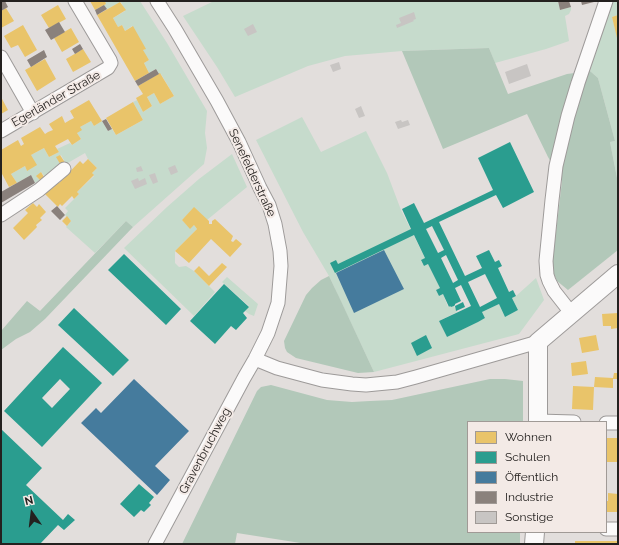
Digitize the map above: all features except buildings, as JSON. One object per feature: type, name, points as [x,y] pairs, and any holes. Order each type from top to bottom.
[{"type":"main road","points":[[538,421],[538,342],[618,274]]},
{"type":"main road","points":[[534,544],[535,533]]},
{"type":"street","name":"Egerländer Straße","points":[[1,131],[99,74],[110,66],[110,60],[75,1]]},
{"type":"street","name":"Senefelderstraße","points":[[157,1],[217,100],[269,206],[275,224],[281,266],[278,303],[268,333],[255,359]]},
{"type":"street","points":[[572,314],[548,281],[546,261],[550,214],[556,166],[562,140],[578,83],[606,1]]},
{"type":"street","points":[[1,57],[33,113]]},
{"type":"street","points":[[1,215],[39,190],[64,169]]},
{"type":"street","points":[[255,359],[278,368],[322,380],[352,384],[376,384],[397,382],[538,342]]},
{"type":"street","name":"Gravenbruchweg","points":[[155,544],[255,359]]},
{"type":"street","points":[[607,423],[618,423]]},
{"type":"street","points":[[607,529],[618,529]]},
{"type":"green space","points":[[105,1],[140,1],[167,43],[207,111],[205,133],[207,148],[204,164],[133,227],[126,221],[95,253],[66,227],[71,221],[65,215],[68,211],[65,208],[79,194],[77,192],[94,176],[92,173],[97,168],[88,159],[85,153],[66,164],[61,155],[57,157],[62,167],[45,177],[41,172],[37,176],[40,180],[35,183],[31,175],[17,183],[11,174],[25,166],[27,171],[31,155],[44,148],[49,157],[59,152],[57,149],[70,143],[72,145],[81,139],[77,133],[80,127],[91,121],[94,126],[102,121],[108,131],[112,129],[116,135],[143,120],[133,102],[137,100],[143,112],[152,106],[147,97],[154,93],[160,104],[174,96],[161,74],[159,74],[156,69],[149,73],[144,63],[149,60],[142,51],[145,49],[132,26],[125,31],[122,25],[118,27],[113,18],[125,11],[121,2],[107,9],[104,5],[106,4]]},
{"type":"green space","points":[[214,1],[558,1],[560,10],[571,7],[569,14],[565,16],[569,41],[495,63],[489,48],[402,51],[345,56],[308,66],[235,97],[183,16]]},
{"type":"green space","points":[[612,1],[618,1],[618,15],[612,17],[618,40],[618,183],[610,142],[615,141],[598,78],[590,71],[607,11]]},
{"type":"green space","points":[[489,48],[508,94],[567,74],[590,71],[598,78],[615,141],[610,142],[618,183],[618,250],[568,290],[557,281],[553,272],[553,258],[562,181],[548,157],[527,114],[443,149],[402,51]]},
{"type":"green space","points":[[302,117],[321,152],[366,131],[387,173],[401,210],[425,258],[421,261],[424,266],[428,264],[440,288],[436,290],[439,296],[443,294],[448,307],[454,306],[457,312],[439,321],[447,337],[485,318],[482,312],[499,304],[505,317],[518,310],[512,298],[536,278],[544,300],[519,334],[374,372],[329,276],[303,232],[256,140]]},
{"type":"green space","points":[[232,154],[247,187],[207,220],[194,208],[182,220],[190,228],[194,225],[197,229],[175,251],[175,263],[179,267],[186,266],[194,271],[215,292],[194,316],[124,248],[199,179]]},
{"type":"green space","points":[[126,221],[133,227],[45,319],[30,332],[16,339],[1,350],[1,331],[27,301],[40,311]]},
{"type":"green space","points":[[329,276],[374,372],[358,373],[296,358],[287,352],[285,348],[284,341],[306,295],[321,280]]},
{"type":"green space","points":[[227,277],[258,304],[254,316],[245,311],[249,306],[222,282]]},
{"type":"green space","points":[[490,379],[523,381],[523,421],[467,421],[467,533],[520,533],[520,544],[307,544],[237,533],[235,544],[182,544],[257,391],[261,387],[271,385],[327,400],[352,402],[392,400]]}]
